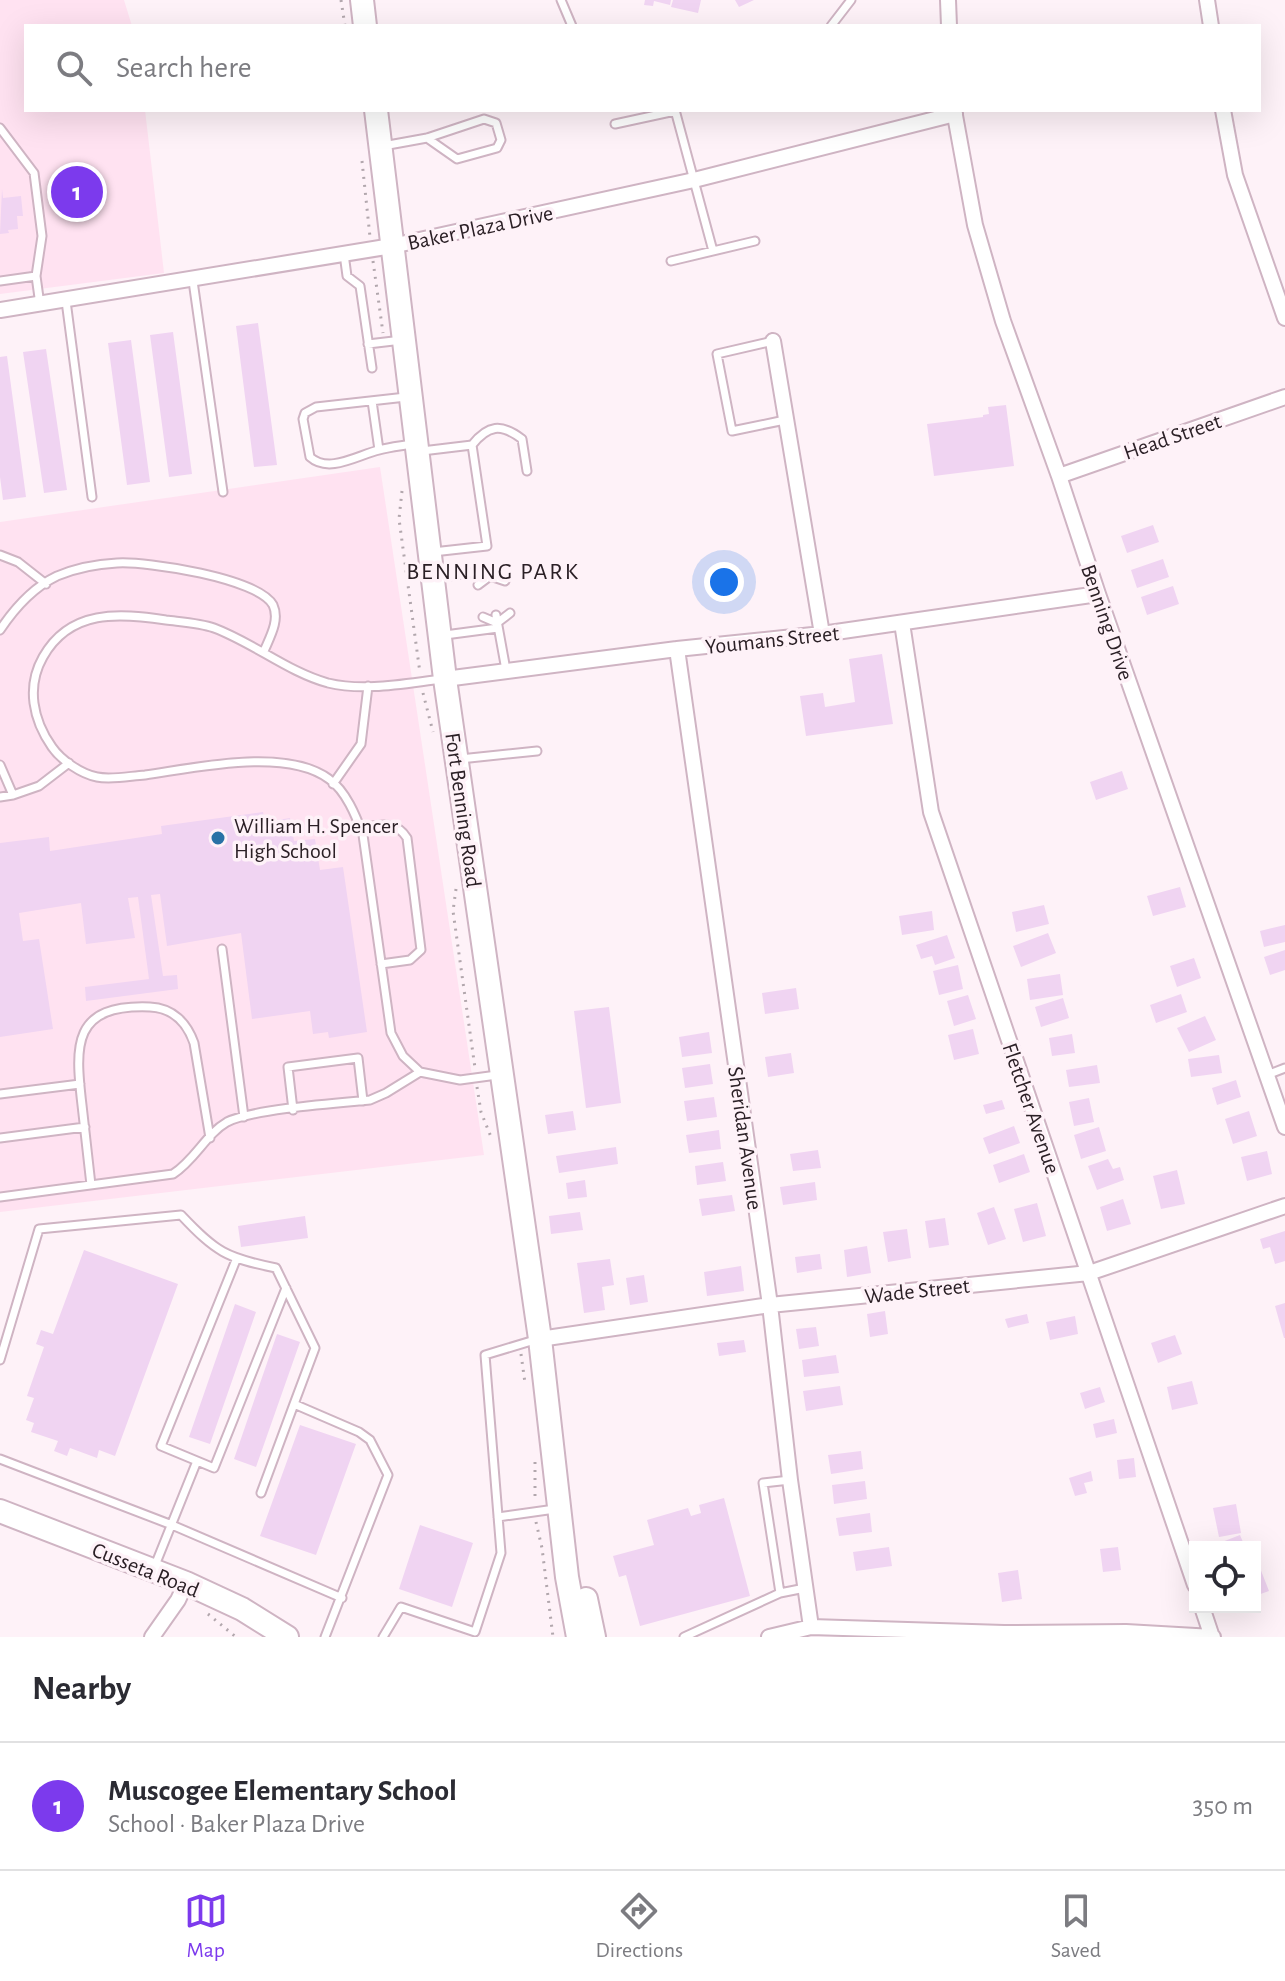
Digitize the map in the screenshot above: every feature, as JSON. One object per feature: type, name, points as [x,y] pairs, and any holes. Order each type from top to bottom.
[{"type":"street","points":[[362,0],[365,24]]},
{"type":"street","points":[[948,0],[949,24]]},
{"type":"street","points":[[1207,0],[1211,24]]},
{"type":"street","name":"Fort Benning Road","points":[[376,112],[445,679],[540,1339],[567,1577],[578,1637]]},
{"type":"street","name":"Baker Plaza Drive","points":[[0,310],[193,281],[392,246],[694,180],[954,112]]},
{"type":"street","name":"Benning Drive","points":[[954,112],[975,225],[1003,321],[1267,1075],[1281,1104],[1285,1127]]},
{"type":"street","points":[[1223,112],[1235,175],[1285,318]]},
{"type":"street","points":[[773,341],[822,634]]},
{"type":"street","name":"Head Street","points":[[1059,476],[1285,397]]},
{"type":"street","name":"Youmans Street","points":[[445,679],[822,634],[1098,594]]},
{"type":"street","name":"Fletcher Avenue","points":[[902,623],[931,812],[1189,1567]]},
{"type":"street","name":"Sheridan Avenue","points":[[677,649],[770,1305],[811,1627]]},
{"type":"street","name":"Wade Street","points":[[540,1339],[770,1305],[1089,1273],[1285,1206]]},
{"type":"street","name":"Fort Benning Road","points":[[561,1508],[570,1528],[594,1637]]},
{"type":"street","name":"Cusseta Road","points":[[0,1511],[186,1583],[242,1609],[279,1635]]},
{"type":"street","points":[[567,1577],[564,1597],[567,1637]]},
{"type":"street","points":[[152,1637],[186,1583]]},
{"type":"street","points":[[769,1637],[811,1627],[1004,1633],[1126,1632],[1212,1637],[1204,1613]]},
{"type":"lane","points":[[561,0],[571,24]]},
{"type":"lane","points":[[833,24],[851,0]]},
{"type":"lane","points":[[615,124],[666,112]]},
{"type":"lane","points":[[676,112],[713,251]]},
{"type":"lane","points":[[381,147],[427,138],[484,119],[496,123],[501,140],[497,148],[457,159],[427,138]]},
{"type":"lane","points":[[0,128],[34,173],[42,236],[36,276],[40,305]]},
{"type":"lane","points":[[671,261],[755,241]]},
{"type":"lane","points":[[344,254],[347,276],[360,286],[372,368]]},
{"type":"lane","points":[[0,281],[36,276]]},
{"type":"lane","points":[[193,281],[223,492]]},
{"type":"lane","points":[[66,301],[92,497]]},
{"type":"lane","points":[[368,344],[405,339]]},
{"type":"lane","points":[[773,341],[717,354],[732,431],[786,419]]},
{"type":"lane","points":[[412,396],[310,408],[303,419],[310,457],[316,462],[346,461],[379,450],[472,445],[482,433],[492,428],[508,430],[522,439],[527,471]]},
{"type":"lane","points":[[372,401],[379,450]]},
{"type":"lane","points":[[430,553],[487,546],[472,445]]},
{"type":"lane","points":[[0,555],[18,562],[46,584]]},
{"type":"lane","points":[[0,630],[25,599],[56,577],[90,565],[120,562],[214,575],[263,594],[272,603],[275,623],[264,651]]},
{"type":"lane","points":[[433,579],[490,570],[491,579]]},
{"type":"lane","points":[[478,585],[491,579],[505,581]]},
{"type":"lane","points":[[440,635],[497,622],[510,613]]},
{"type":"lane","points":[[445,679],[368,686],[330,683],[297,671],[264,651],[211,627],[142,616],[99,616],[74,624],[55,639],[42,658],[32,700],[39,725],[54,750],[69,763],[97,778],[258,760],[304,768],[330,779],[354,811],[360,828],[391,1033],[403,1056],[420,1072],[460,1080],[502,1074]]},
{"type":"lane","points":[[483,617],[497,622]]},
{"type":"lane","points":[[497,622],[506,673]]},
{"type":"lane","points":[[333,784],[361,744],[368,686]]},
{"type":"lane","points":[[457,759],[537,751]]},
{"type":"lane","points":[[0,797],[39,786],[69,763]]},
{"type":"lane","points":[[0,765],[13,795]]},
{"type":"lane","points":[[360,828],[392,825],[401,829],[407,838],[421,950],[410,960],[381,964]]},
{"type":"lane","points":[[222,949],[244,1117]]},
{"type":"lane","points":[[91,1185],[78,1044],[94,1019],[109,1012],[144,1007],[169,1012],[190,1030],[210,1138]]},
{"type":"lane","points":[[293,1110],[288,1067],[358,1058],[363,1101]]},
{"type":"lane","points":[[1267,1075],[1285,1068]]},
{"type":"lane","points":[[0,1197],[173,1174],[184,1167],[226,1123],[244,1117],[363,1101],[386,1093],[420,1072]]},
{"type":"lane","points":[[0,1094],[80,1084]]},
{"type":"lane","points":[[0,1138],[85,1127]]},
{"type":"lane","points":[[0,1360],[39,1229],[181,1215],[206,1242],[236,1260],[276,1268],[315,1348],[261,1493]]},
{"type":"lane","points":[[236,1260],[161,1446],[214,1468],[286,1288]]},
{"type":"lane","points":[[383,1637],[401,1607],[475,1632],[501,1553],[485,1355],[540,1339]]},
{"type":"lane","points":[[294,1404],[359,1432],[370,1440],[388,1475],[325,1637]]},
{"type":"lane","points":[[0,1459],[172,1525],[342,1598]]},
{"type":"lane","points":[[153,1570],[197,1461]]},
{"type":"lane","points":[[780,1593],[763,1483],[790,1480]]},
{"type":"lane","points":[[498,1517],[561,1508]]},
{"type":"lane","points":[[684,1637],[780,1593],[805,1588]]},
{"type":"path","points":[[341,0],[345,24]]},
{"type":"shaded area","points":[[0,0],[124,0],[131,24],[24,24],[24,112],[145,112],[164,273],[0,294]]},
{"type":"shaded area","name":"William H. Spencer High School","points":[[380,467],[484,1155],[0,1212],[0,522]]},
{"type":"building","points":[[645,0],[671,0],[670,5],[654,1],[653,6],[644,5]]},
{"type":"building","points":[[673,0],[701,0],[698,13],[671,7]]},
{"type":"building","points":[[735,0],[754,0],[739,7]]},
{"type":"building","points":[[2,189],[3,198],[21,196],[23,216],[17,216],[18,229],[0,234]]},
{"type":"building","points":[[258,323],[277,465],[254,467],[236,326]]},
{"type":"building","points":[[173,332],[192,474],[169,477],[150,335]]},
{"type":"building","points":[[131,340],[150,482],[127,485],[108,343]]},
{"type":"building","points":[[46,349],[67,490],[44,493],[23,352]]},
{"type":"building","points":[[7,356],[26,497],[3,500],[0,477],[0,357]]},
{"type":"building","points":[[1006,405],[1014,466],[934,476],[927,424],[983,417],[989,414],[988,407]]},
{"type":"building","points":[[1153,525],[1159,542],[1127,553],[1121,536]]},
{"type":"building","points":[[1163,559],[1169,577],[1137,588],[1131,570]]},
{"type":"building","points":[[1173,586],[1179,604],[1147,615],[1141,597]]},
{"type":"building","points":[[882,654],[893,724],[806,736],[800,696],[823,693],[825,707],[855,702],[849,659]]},
{"type":"building","points":[[1122,771],[1128,789],[1096,800],[1090,782]]},
{"type":"building","points":[[263,812],[265,822],[290,818],[294,841],[315,839],[320,870],[343,867],[367,1032],[329,1038],[328,1032],[313,1034],[310,1011],[252,1019],[241,933],[167,946],[160,894],[151,895],[163,976],[177,975],[178,989],[86,1001],[85,987],[149,979],[138,897],[128,898],[135,938],[86,944],[81,903],[19,913],[23,941],[39,939],[53,1029],[0,1037],[0,843],[49,837],[50,851],[162,834],[161,826]]},
{"type":"building","points":[[1180,887],[1186,907],[1153,916],[1147,896]]},
{"type":"building","points":[[1044,905],[1049,924],[1016,932],[1012,912]]},
{"type":"building","points":[[932,911],[934,930],[902,935],[899,916]]},
{"type":"building","points":[[1285,925],[1285,942],[1264,947],[1260,931]]},
{"type":"building","points":[[1048,933],[1056,953],[1021,967],[1013,946]]},
{"type":"building","points":[[947,935],[955,958],[935,965],[932,956],[921,959],[916,945]]},
{"type":"building","points":[[1285,950],[1285,970],[1270,975],[1264,957]]},
{"type":"building","points":[[1194,958],[1201,978],[1177,987],[1170,966]]},
{"type":"building","points":[[958,965],[963,989],[939,995],[933,971]]},
{"type":"building","points":[[1060,974],[1063,995],[1030,1000],[1027,979]]},
{"type":"building","points":[[796,988],[799,1009],[765,1014],[762,993]]},
{"type":"building","points":[[1181,994],[1187,1012],[1156,1023],[1150,1005]]},
{"type":"building","points":[[968,995],[976,1019],[954,1026],[947,1001]]},
{"type":"building","points":[[1063,998],[1069,1018],[1041,1027],[1035,1007]]},
{"type":"building","points":[[609,1007],[621,1103],[586,1108],[574,1011]]},
{"type":"building","points":[[1205,1016],[1216,1040],[1189,1052],[1177,1028]]},
{"type":"building","points":[[973,1029],[979,1054],[954,1060],[948,1035]]},
{"type":"building","points":[[709,1032],[712,1053],[682,1057],[679,1037]]},
{"type":"building","points":[[1072,1034],[1075,1053],[1052,1056],[1049,1038]]},
{"type":"building","points":[[791,1053],[794,1073],[768,1077],[765,1057]]},
{"type":"building","points":[[1219,1055],[1222,1073],[1191,1077],[1188,1059]]},
{"type":"building","points":[[710,1064],[713,1084],[685,1088],[682,1068]]},
{"type":"building","points":[[1097,1065],[1100,1083],[1069,1087],[1066,1070]]},
{"type":"building","points":[[1236,1080],[1241,1097],[1217,1105],[1212,1088]]},
{"type":"building","points":[[714,1097],[717,1117],[687,1121],[684,1101]]},
{"type":"building","points":[[1089,1098],[1094,1122],[1074,1126],[1069,1102]]},
{"type":"building","points":[[1002,1100],[1005,1109],[986,1114],[983,1105]]},
{"type":"building","points":[[573,1111],[576,1130],[548,1134],[545,1115]]},
{"type":"building","points":[[1249,1111],[1257,1136],[1233,1144],[1225,1119]]},
{"type":"building","points":[[1014,1126],[1020,1143],[989,1154],[983,1138]]},
{"type":"building","points":[[1099,1127],[1106,1151],[1081,1159],[1074,1135]]},
{"type":"building","points":[[719,1130],[721,1149],[689,1153],[686,1135]]},
{"type":"building","points":[[616,1147],[618,1164],[559,1173],[556,1156]]},
{"type":"building","points":[[818,1150],[821,1168],[793,1171],[790,1154]]},
{"type":"building","points":[[1267,1151],[1272,1174],[1247,1181],[1241,1157]]},
{"type":"building","points":[[1024,1154],[1030,1172],[999,1183],[993,1165]]},
{"type":"building","points":[[1108,1159],[1113,1169],[1120,1167],[1124,1180],[1097,1190],[1088,1166]]},
{"type":"building","points":[[723,1162],[726,1181],[697,1185],[695,1166]]},
{"type":"building","points":[[1177,1170],[1185,1204],[1161,1209],[1153,1176]]},
{"type":"building","points":[[585,1180],[587,1197],[568,1199],[566,1183]]},
{"type":"building","points":[[815,1182],[817,1200],[783,1205],[780,1187]]},
{"type":"building","points":[[732,1195],[735,1211],[702,1216],[699,1199]]},
{"type":"building","points":[[1123,1199],[1131,1224],[1107,1231],[1100,1207]]},
{"type":"building","points":[[1037,1203],[1046,1236],[1023,1242],[1014,1209]]},
{"type":"building","points":[[994,1207],[1006,1239],[988,1245],[977,1213]]},
{"type":"building","points":[[580,1212],[583,1230],[551,1234],[549,1216]]},
{"type":"building","points":[[305,1216],[308,1238],[241,1247],[238,1226]]},
{"type":"building","points":[[945,1218],[949,1245],[929,1248],[925,1221]]},
{"type":"building","points":[[907,1229],[911,1258],[888,1262],[883,1232]]},
{"type":"building","points":[[1285,1231],[1285,1261],[1275,1264],[1270,1247],[1263,1249],[1260,1239]]},
{"type":"building","points":[[867,1246],[871,1273],[847,1277],[844,1250]]},
{"type":"building","points":[[84,1250],[178,1284],[115,1456],[99,1450],[97,1458],[70,1448],[67,1456],[54,1451],[58,1441],[31,1432],[34,1423],[26,1420],[34,1398],[27,1396],[44,1347],[36,1344],[41,1330],[53,1334]]},
{"type":"building","points":[[820,1254],[822,1269],[797,1273],[795,1257]]},
{"type":"building","points":[[610,1259],[614,1285],[602,1287],[605,1310],[584,1313],[577,1263]]},
{"type":"building","points":[[741,1266],[744,1291],[707,1296],[704,1272]]},
{"type":"building","points":[[644,1275],[648,1302],[630,1305],[626,1278]]},
{"type":"building","points":[[1285,1303],[1285,1338],[1284,1338],[1275,1306]]},
{"type":"building","points":[[235,1304],[256,1312],[210,1444],[189,1437]]},
{"type":"building","points":[[885,1311],[888,1334],[870,1337],[867,1314]]},
{"type":"building","points":[[1027,1314],[1029,1323],[1008,1328],[1005,1319]]},
{"type":"building","points":[[1075,1316],[1078,1334],[1050,1340],[1046,1322]]},
{"type":"building","points":[[816,1327],[819,1346],[799,1349],[796,1329]]},
{"type":"building","points":[[277,1334],[300,1342],[256,1467],[234,1459]]},
{"type":"building","points":[[1175,1335],[1182,1354],[1158,1363],[1151,1343]]},
{"type":"building","points":[[744,1340],[746,1352],[719,1356],[717,1343]]},
{"type":"building","points":[[836,1355],[839,1373],[804,1377],[802,1360]]},
{"type":"building","points":[[1192,1381],[1198,1404],[1172,1410],[1167,1387]]},
{"type":"building","points":[[840,1386],[843,1405],[806,1411],[803,1391]]},
{"type":"building","points":[[1100,1387],[1105,1402],[1085,1409],[1080,1393]]},
{"type":"building","points":[[1114,1419],[1117,1433],[1096,1438],[1093,1424]]},
{"type":"building","points":[[300,1425],[356,1444],[316,1555],[260,1536]]},
{"type":"building","points":[[861,1451],[863,1469],[831,1474],[828,1455]]},
{"type":"building","points":[[1134,1458],[1136,1477],[1119,1479],[1117,1460]]},
{"type":"building","points":[[1091,1471],[1093,1481],[1084,1483],[1087,1493],[1075,1496],[1069,1478]]},
{"type":"building","points":[[865,1481],[867,1499],[834,1504],[832,1485]]},
{"type":"building","points":[[724,1498],[750,1596],[640,1626],[626,1575],[619,1577],[613,1556],[654,1545],[647,1520],[688,1508],[691,1516],[701,1513],[699,1505]]},
{"type":"building","points":[[1236,1504],[1241,1533],[1219,1537],[1213,1508]]},
{"type":"building","points":[[870,1513],[872,1532],[839,1536],[836,1518]]},
{"type":"building","points":[[420,1525],[473,1543],[452,1607],[399,1589]]},
{"type":"building","points":[[1240,1535],[1242,1541],[1225,1541]]},
{"type":"building","points":[[889,1547],[892,1566],[856,1571],[853,1552]]},
{"type":"building","points":[[1118,1547],[1121,1570],[1103,1572],[1100,1549]]},
{"type":"building","points":[[1018,1570],[1022,1599],[1002,1602],[998,1573]]},
{"type":"building","points":[[1261,1571],[1269,1591],[1261,1594]]},
{"type":"place","name":"Muscogee Elementary School","points":[[77,192]]},
{"type":"place","name":"William H. Spencer High School","points":[[218,838]]},
{"type":"district","name":"BENNING PARK","points":[[493,571]]}]
